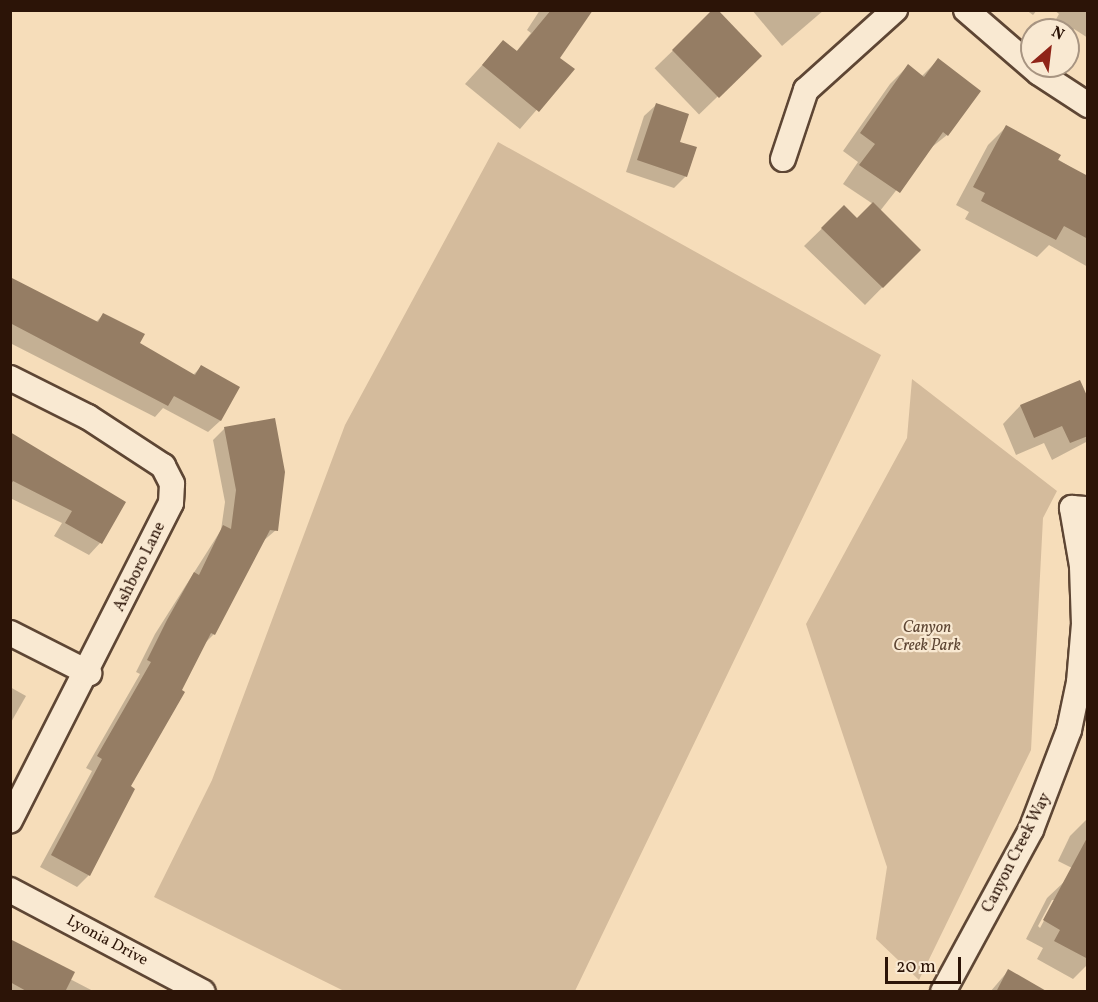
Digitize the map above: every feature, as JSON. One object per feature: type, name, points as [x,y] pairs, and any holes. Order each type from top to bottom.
[{"type":"street","points":[[783,159],[806,90],[895,10]]},
{"type":"street","points":[[966,10],[1039,73],[1088,105]]},
{"type":"street","name":"Ashboro Lane","points":[[10,378],[88,417],[154,460],[163,466],[172,484],[171,503],[89,673],[10,822]]},
{"type":"street","name":"Canyon Creek Way","points":[[943,992],[1031,830],[1069,730],[1079,682],[1084,624],[1082,566],[1072,508],[1088,509]]},
{"type":"street","points":[[10,633],[89,673]]},
{"type":"street","name":"Lyonia Drive","points":[[10,890],[203,992]]},
{"type":"green space","points":[[498,142],[881,355],[575,991],[344,991],[154,897],[212,780],[345,425]]},
{"type":"green space","name":"Canyon Creek Park","points":[[912,379],[1057,491],[1043,518],[1031,750],[919,980],[876,939],[887,867],[806,624],[907,438]]},
{"type":"building","points":[[551,10],[593,10],[560,58],[575,69],[539,112],[482,65],[503,40],[517,51]]},
{"type":"building","points":[[712,10],[718,10],[762,56],[719,98],[672,50]]},
{"type":"building","points":[[938,58],[981,91],[948,136],[943,132],[900,193],[859,165],[875,144],[860,133],[908,64],[924,77]]},
{"type":"building","points":[[656,103],[689,114],[680,142],[697,147],[687,177],[637,160]]},
{"type":"building","points":[[1006,125],[1061,155],[1058,160],[1088,176],[1088,239],[1064,226],[1056,240],[981,201],[985,193],[973,187]]},
{"type":"building","points":[[873,202],[921,250],[883,288],[821,228],[844,205],[857,218]]},
{"type":"building","points":[[10,277],[98,322],[103,313],[145,334],[140,343],[195,375],[201,365],[240,387],[221,421],[174,396],[168,406],[10,323]]},
{"type":"building","points":[[1080,380],[1088,398],[1088,436],[1070,443],[1062,426],[1034,438],[1020,405]]},
{"type":"building","points":[[275,418],[285,472],[278,531],[270,530],[215,635],[211,633],[182,690],[185,692],[131,786],[135,789],[90,876],[51,855],[102,759],[97,756],[151,662],[147,660],[167,620],[194,572],[199,575],[223,525],[231,529],[236,490],[224,427]]},
{"type":"building","points":[[10,432],[126,502],[102,544],[65,523],[72,511],[13,481],[10,486]]},
{"type":"building","points":[[1088,836],[1088,959],[1054,941],[1060,930],[1043,920]]},
{"type":"building","points":[[10,939],[75,972],[65,992],[28,992],[10,982]]},
{"type":"building","points":[[1008,969],[1048,992],[996,992]]}]
